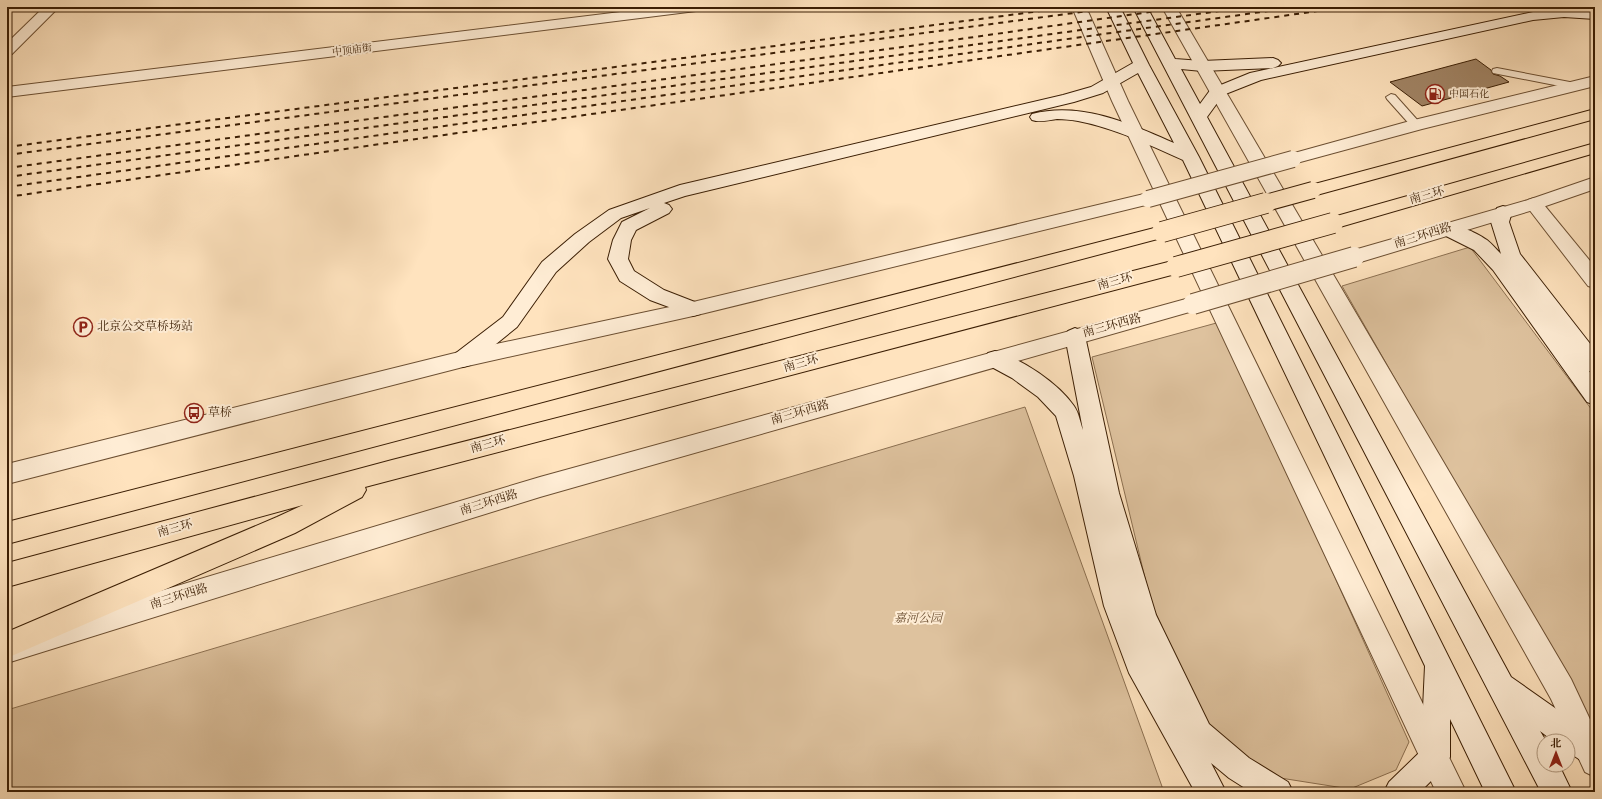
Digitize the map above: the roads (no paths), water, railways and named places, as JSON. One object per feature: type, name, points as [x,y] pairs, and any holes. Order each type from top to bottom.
[{"type":"highway","points":[[7,533],[1162,232],[1595,114]]},
{"type":"highway","name":"南三环","points":[[7,576],[392,470],[1176,267],[1595,148]]},
{"type":"highway","points":[[7,645],[286,525],[392,470]]},
{"type":"main road","points":[[7,51],[52,7]]},
{"type":"main road","name":"中顶庙街","points":[[7,92],[696,7]]},
{"type":"main road","points":[[1079,7],[1135,133],[1451,792]]},
{"type":"main road","points":[[1113,7],[1141,65],[1190,157],[1501,792]]},
{"type":"main road","points":[[1140,7],[1557,792]]},
{"type":"main road","points":[[1169,7],[1561,689],[1593,755]]},
{"type":"main road","points":[[1170,63],[1202,66],[1276,63],[1531,11],[1562,7]]},
{"type":"main road","points":[[1199,117],[1217,92],[1256,76],[1532,16],[1564,13],[1595,15]]},
{"type":"main road","points":[[463,360],[510,322],[549,267],[582,238],[615,214],[680,191],[1068,99],[1097,90],[1141,65]]},
{"type":"main road","points":[[7,474],[463,360],[693,309],[1148,199],[1416,125],[1595,81]]},
{"type":"main road","points":[[693,309],[657,295],[627,276],[618,259],[622,240],[629,226],[663,209],[1046,115],[1065,114],[1098,120],[1135,133],[1190,157]]},
{"type":"main road","name":"南三环西路","points":[[7,650],[540,487],[995,358],[1193,304],[1534,204],[1595,183]]},
{"type":"main road","points":[[1534,204],[1595,281]]},
{"type":"main road","points":[[1503,212],[1500,222],[1511,256],[1595,365]]},
{"type":"main road","points":[[1447,229],[1481,245],[1500,266],[1595,396]]},
{"type":"main road","points":[[1075,336],[1107,493],[1144,617],[1199,734],[1239,768],[1278,792]]},
{"type":"main road","points":[[995,358],[1020,372],[1046,391],[1066,412],[1086,476],[1117,606],[1139,664],[1211,792]]},
{"type":"main road","points":[[1399,792],[1435,757],[1438,665]]},
{"type":"main road","points":[[1502,686],[1593,755]]},
{"type":"lane","points":[[1497,71],[1575,86]]},
{"type":"lane","points":[[1391,97],[1416,125]]},
{"type":"railway","points":[[7,147],[1071,7]]},
{"type":"railway","points":[[7,155],[1119,7]]},
{"type":"railway","points":[[7,168],[932,43],[1185,7]]},
{"type":"railway","points":[[7,177],[1249,7]]},
{"type":"railway","points":[[7,187],[1297,7]]},
{"type":"railway","points":[[7,197],[1346,7]]},
{"type":"place","name":"中国石化","points":[[1435,94]]},
{"type":"place","name":"北京公交草桥场站","points":[[83,327]]},
{"type":"place","name":"草桥","points":[[194,413]]},
{"type":"park label","name":"嘉河公园","points":[[918,619]]}]
